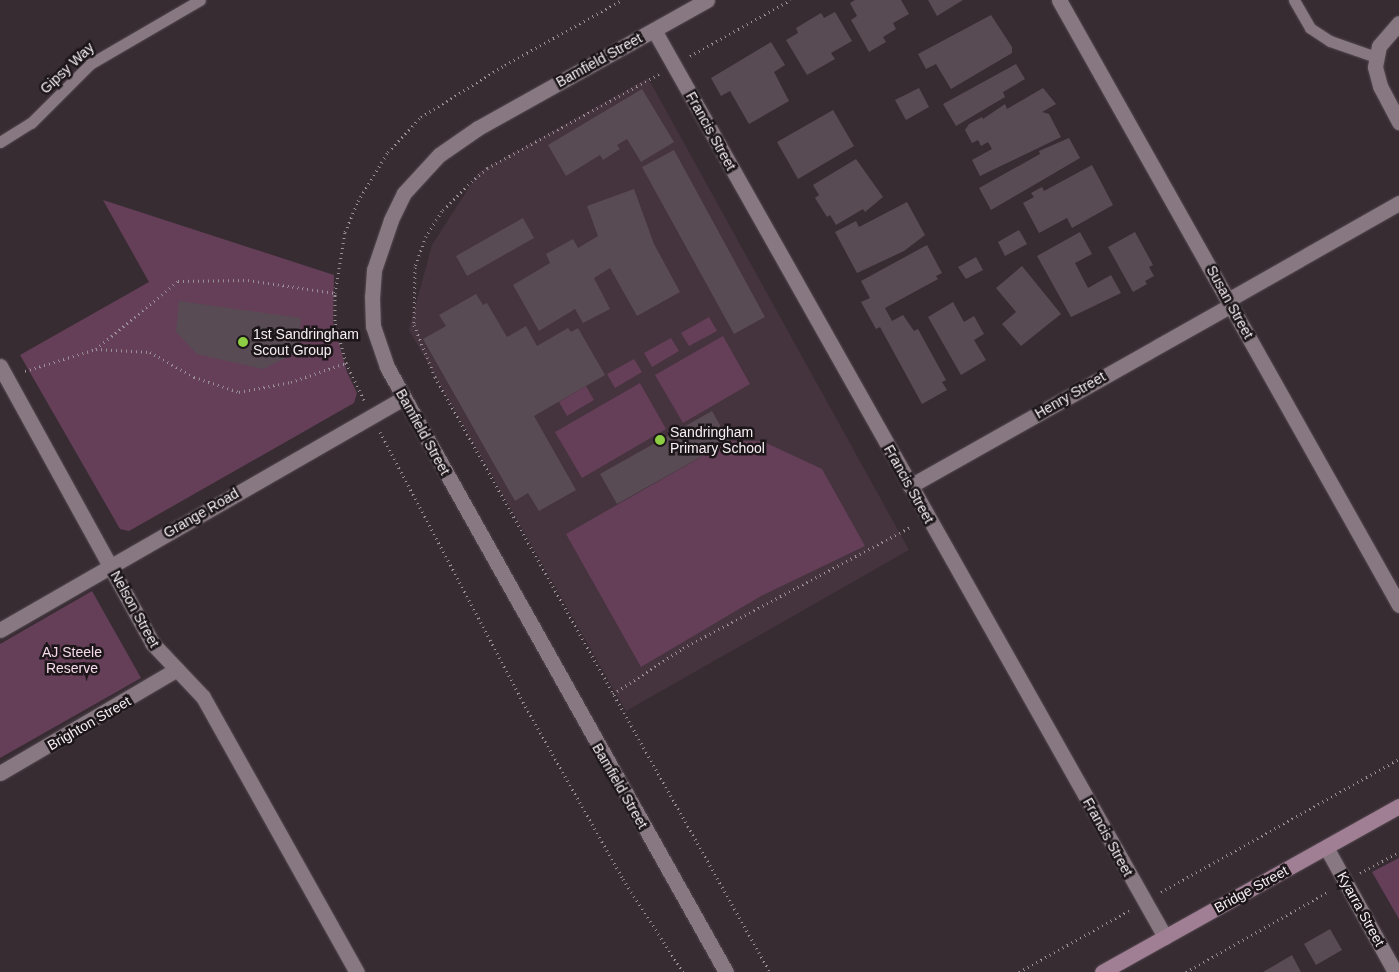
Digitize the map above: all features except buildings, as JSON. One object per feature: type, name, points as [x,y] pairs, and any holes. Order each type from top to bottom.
[{"type":"street","name":"Bamfield Street","points":[[707,0],[457,141],[439,155],[404,193],[380,248],[372,297],[378,348],[404,398],[726,972]]},
{"type":"street","name":"Susan Street","points":[[1059,0],[1399,604]]},
{"type":"street","points":[[1399,23],[1384,37],[1376,57],[1380,86],[1399,122]]},
{"type":"street","name":"Francis Street","points":[[654,30],[1165,937]]},
{"type":"street","name":"Henry Street","points":[[910,486],[1399,203]]},
{"type":"street","name":"Nelson Street","points":[[0,366],[4,382],[152,643],[203,697],[357,972]]},
{"type":"street","name":"Grange Road","points":[[0,630],[404,398]]},
{"type":"street","name":"Brighton Street","points":[[0,773],[177,670]]},
{"type":"street","name":"Bridge Street","points":[[1102,972],[1399,806]]},
{"type":"street","name":"Kyarra Street","points":[[1326,847],[1395,972]]},
{"type":"lane","name":"Gipsy Way","points":[[0,142],[31,123],[90,64],[200,0]]},
{"type":"lane","points":[[1294,0],[1310,28],[1330,42],[1376,57]]},
{"type":"path","points":[[622,0],[505,65],[422,117],[388,152],[358,201],[345,232],[335,293],[335,321],[346,363],[372,416],[528,711],[623,879],[683,972]]},
{"type":"path","points":[[770,972],[435,377],[414,326],[414,276],[426,236],[442,211],[480,175],[790,0]]},
{"type":"path","points":[[96,349],[178,281],[248,280],[335,293]]},
{"type":"path","points":[[4,382],[51,361],[96,349],[150,352],[194,377],[239,392],[291,382],[346,363]]},
{"type":"path","points":[[613,694],[683,648],[928,517]]},
{"type":"path","points":[[1019,972],[1399,759]]},
{"type":"path","points":[[1186,972],[1399,852]]},
{"type":"shaded area","name":"Sandringham Primary School","points":[[648,78],[909,550],[626,711],[409,330],[432,245],[479,172]]},
{"type":"green space","points":[[103,200],[334,275],[333,322],[347,372],[357,393],[354,403],[129,531],[120,529],[20,355],[149,282]]},
{"type":"green space","points":[[709,317],[717,331],[689,346],[681,333]]},
{"type":"green space","points":[[723,336],[750,384],[683,423],[655,375]]},
{"type":"green space","points":[[671,338],[679,351],[652,367],[644,353]]},
{"type":"green space","points":[[634,359],[642,372],[615,388],[607,374]]},
{"type":"green space","points":[[640,383],[666,429],[582,478],[555,432]]},
{"type":"green space","points":[[586,386],[594,400],[567,416],[559,402]]},
{"type":"green space","points":[[729,441],[762,441],[822,469],[865,546],[761,596],[641,667],[566,534]]},
{"type":"green space","name":"AJ Steele Reserve","points":[[92,591],[141,678],[0,758],[0,644]]},
{"type":"green space","points":[[1399,858],[1399,919],[1372,872]]},
{"type":"place","name":"1st Sandringham Scout Group","points":[[243,342]]},
{"type":"place","name":"Sandringham Primary School","points":[[660,440]]}]
